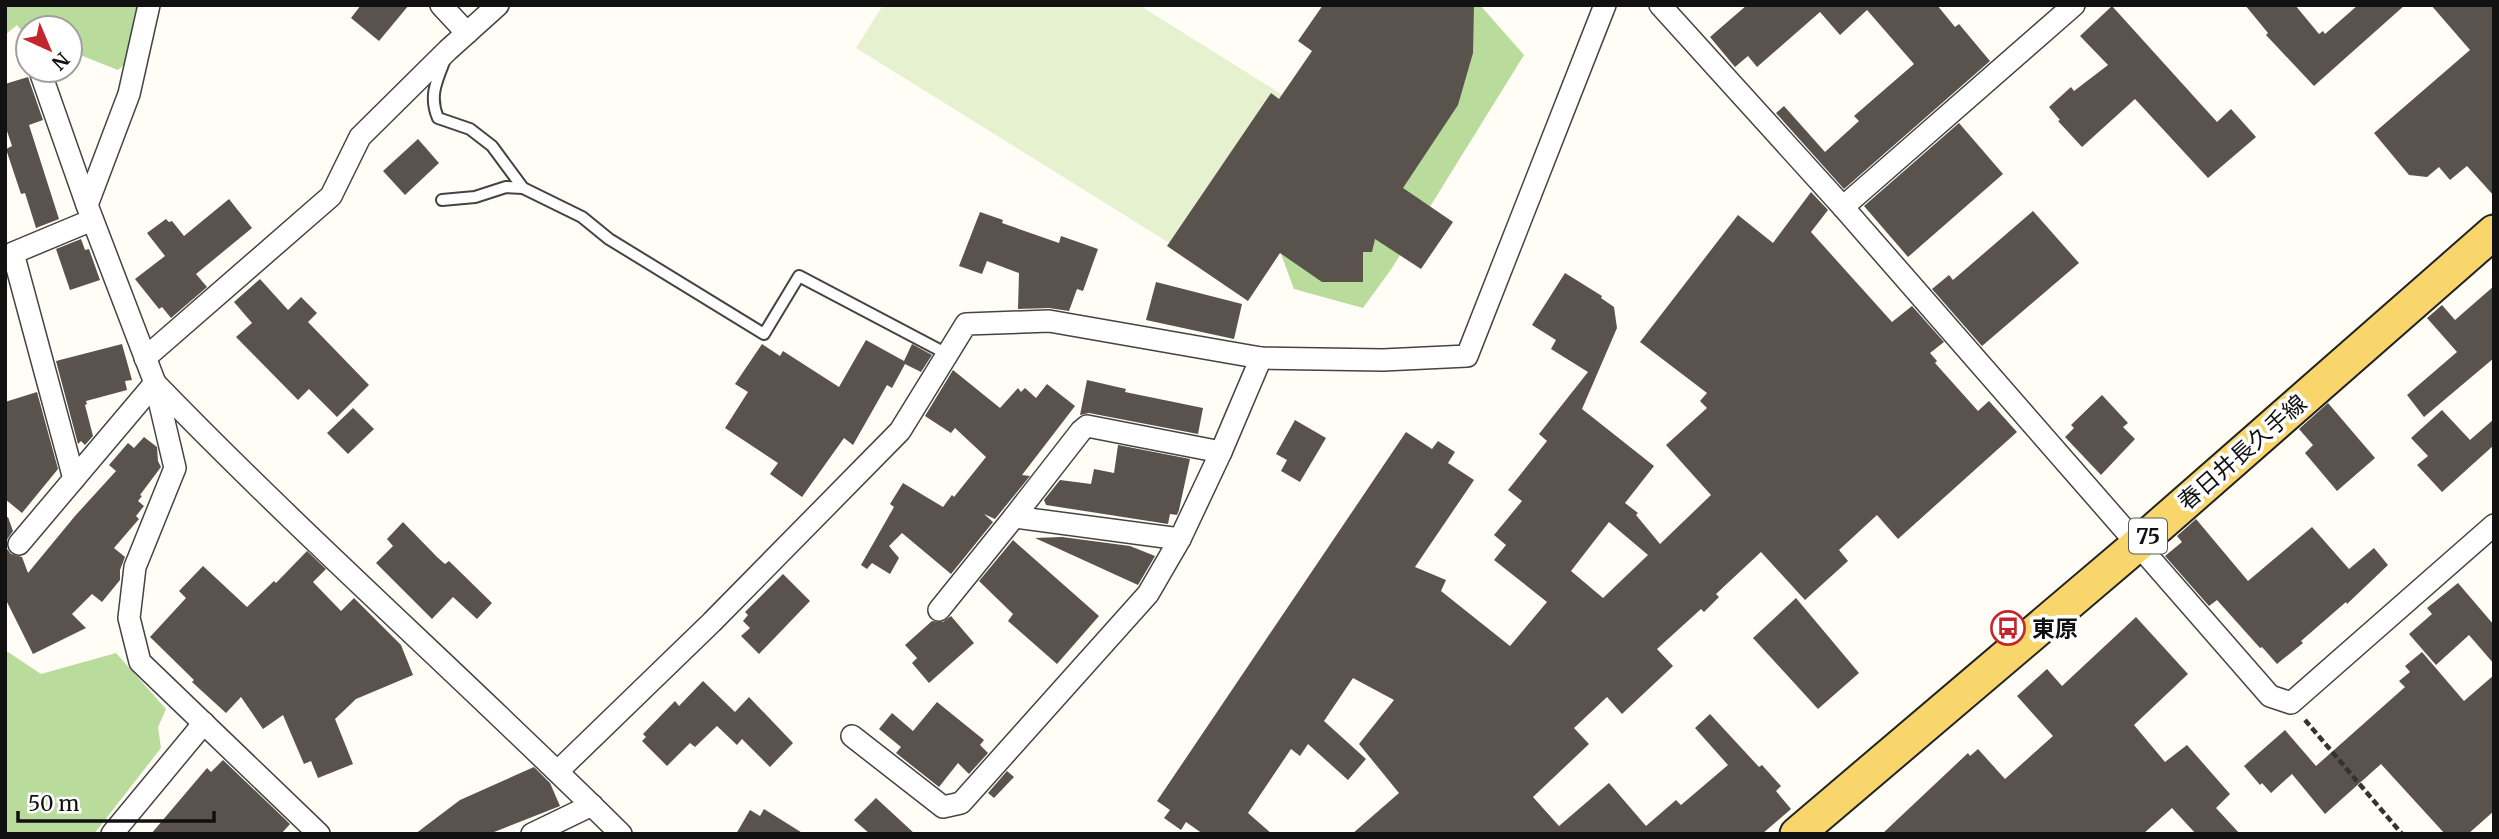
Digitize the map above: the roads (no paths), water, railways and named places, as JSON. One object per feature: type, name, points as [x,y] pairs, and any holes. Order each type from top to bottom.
[{"type":"main road","name":"春日井長久手線","points":[[1797,834],[2137,545],[2494,232]]},
{"type":"street","points":[[74,479],[13,253],[90,212],[129,94],[149,5]]},
{"type":"street","points":[[442,5],[467,33]]},
{"type":"street","points":[[145,358],[331,196],[360,137],[498,5]]},
{"type":"street","points":[[558,771],[712,622],[900,431],[966,324],[1049,321],[1261,358],[1383,360],[1467,356],[1605,5]]},
{"type":"street","points":[[1660,5],[1843,206],[2270,696],[2291,703],[2494,525]]},
{"type":"street","points":[[1843,206],[2074,5]]},
{"type":"street","points":[[45,84],[155,383],[176,468],[135,567],[129,618],[140,662],[314,832]]},
{"type":"street","points":[[852,736],[943,807],[961,803],[1148,594],[1180,539],[1261,358]]},
{"type":"street","points":[[19,544],[155,383]]},
{"type":"street","points":[[155,383],[233,463],[621,834]]},
{"type":"street","points":[[939,610],[1087,426],[1221,452]]},
{"type":"street","points":[[1014,517],[1180,539]]},
{"type":"street","points":[[122,830],[204,723]]},
{"type":"street","points":[[532,834],[592,805]]},
{"type":"lane","points":[[448,50],[434,87],[433,105],[438,118],[470,129],[492,146],[523,188]]},
{"type":"lane","points":[[442,200],[475,197],[506,187],[523,188],[582,217],[609,239],[764,334],[799,276],[947,354]]},
{"type":"place","name":"東原","points":[[2008,628]]}]
